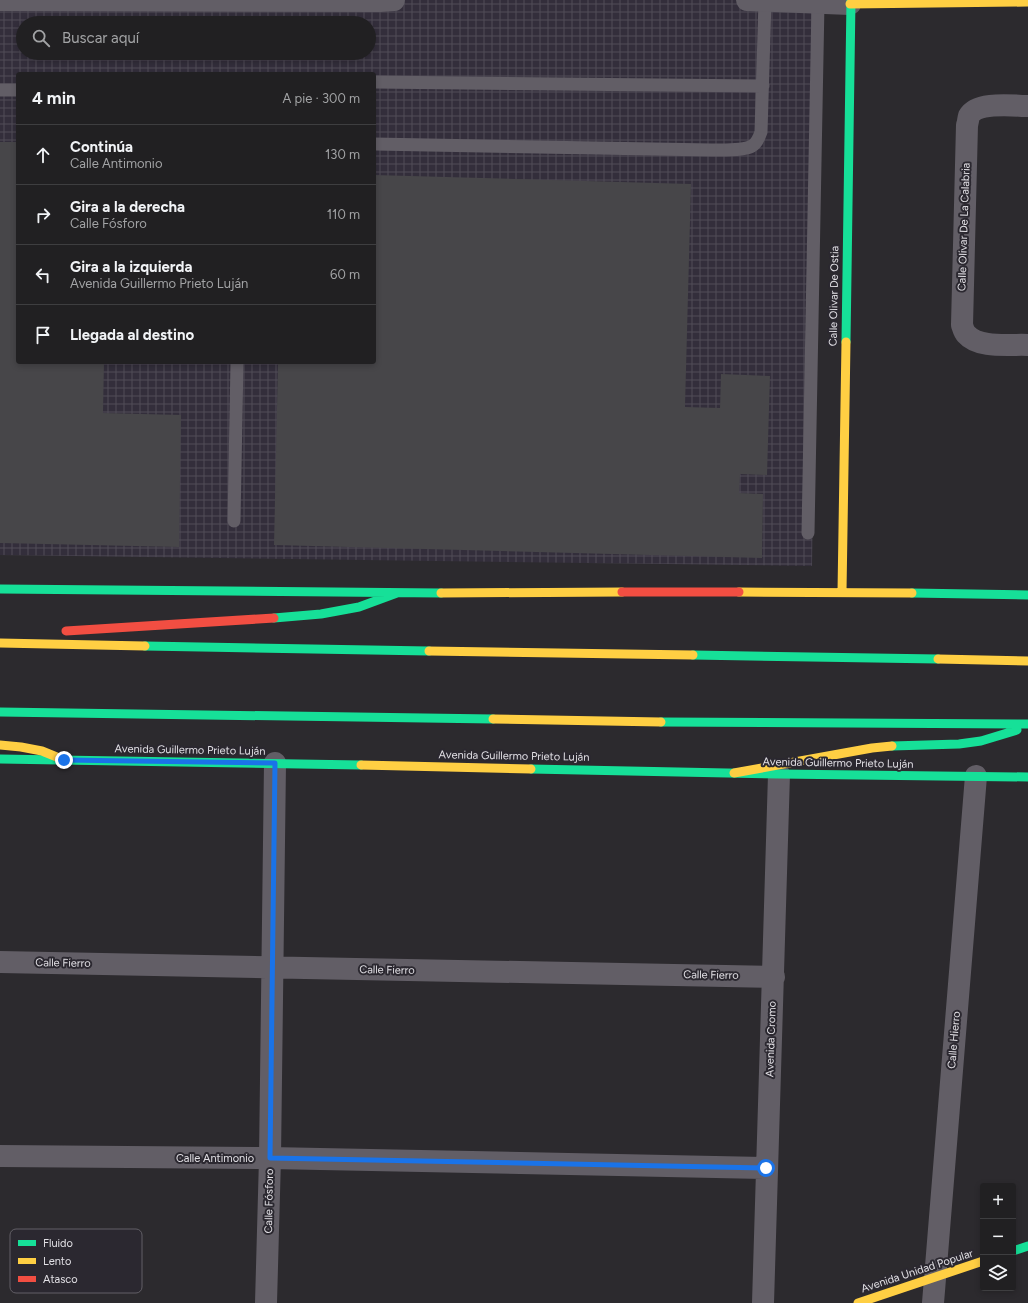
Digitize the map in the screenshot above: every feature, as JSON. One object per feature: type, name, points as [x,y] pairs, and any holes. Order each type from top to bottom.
[{"type":"street","points":[[0,0],[394,0]]},
{"type":"street","points":[[756,1],[1028,2]]},
{"type":"street","name":"Calle Olivar De Ostia","points":[[842,592],[850,2]]},
{"type":"street","name":"Calle Olivar De La Calabria","points":[[1028,106],[986,106],[975,110],[969,116],[967,126],[962,325],[965,333],[978,342],[988,344],[1028,345]]},
{"type":"street","points":[[0,590],[397,593],[842,592],[1028,595]]},
{"type":"street","points":[[58,632],[240,621],[321,614],[359,607],[397,593]]},
{"type":"street","points":[[0,642],[36,634]]},
{"type":"street","points":[[0,642],[1028,660]]},
{"type":"street","points":[[0,712],[756,723],[1028,725]]},
{"type":"street","points":[[734,773],[902,744],[959,744],[981,741],[1028,725]]},
{"type":"street","points":[[0,745],[42,751],[64,760]]},
{"type":"street","name":"Avenida Guillermo Prieto Luján","points":[[0,760],[275,763],[779,774],[1028,777]]},
{"type":"street","name":"Calle Fósforo","points":[[266,1303],[270,1158],[275,763]]},
{"type":"street","name":"Avenida Cromo","points":[[763,1303],[779,774]]},
{"type":"street","name":"Calle Hierro","points":[[933,1303],[976,776]]},
{"type":"street","name":"Calle Fierro","points":[[0,962],[774,977]]},
{"type":"street","name":"Calle Antimonio","points":[[0,1156],[270,1158],[766,1168]]},
{"type":"street","points":[[1016,1250],[1028,1246]]},
{"type":"street","name":"Avenida Unidad Popular","points":[[858,1303],[980,1262]]},
{"type":"lane","points":[[376,144],[712,150],[744,149],[752,146],[758,140],[761,132],[763,86],[756,1]]},
{"type":"lane","points":[[807,2],[808,533]]},
{"type":"lane","points":[[376,82],[763,86]]},
{"type":"lane","points":[[0,90],[16,90]]},
{"type":"lane","points":[[234,521],[237,364]]},
{"type":"shaded area","points":[[0,0],[820,0],[812,566],[0,555]]},
{"type":"building","points":[[0,142],[16,142],[16,364],[104,364],[103,413],[181,415],[179,547],[0,543]]},
{"type":"building","points":[[376,175],[691,184],[685,407],[720,408],[721,374],[770,376],[767,475],[740,474],[739,493],[763,494],[762,558],[274,545],[278,364],[376,364]]},
{"type":"traffic: fast","points":[[846,342],[851,0]]},
{"type":"traffic: fast","points":[[0,589],[441,593]]},
{"type":"traffic: fast","points":[[274,618],[321,614],[359,607],[397,593]]},
{"type":"traffic: fast","points":[[912,593],[1028,595]]},
{"type":"traffic: fast","points":[[145,646],[429,651]]},
{"type":"traffic: fast","points":[[693,655],[938,659]]},
{"type":"traffic: fast","points":[[0,712],[493,719]]},
{"type":"traffic: fast","points":[[661,722],[1028,724]]},
{"type":"traffic: fast","points":[[892,746],[959,744],[981,741],[1017,730]]},
{"type":"traffic: fast","points":[[0,759],[361,765]]},
{"type":"traffic: fast","points":[[531,769],[1028,777]]},
{"type":"traffic: fast","points":[[1016,1250],[1028,1246]]},
{"type":"traffic: slow","points":[[850,4],[1028,2]]},
{"type":"traffic: slow","points":[[842,592],[846,342]]},
{"type":"traffic: slow","points":[[441,593],[622,592]]},
{"type":"traffic: slow","points":[[739,592],[912,593]]},
{"type":"traffic: slow","points":[[0,643],[145,646]]},
{"type":"traffic: slow","points":[[429,651],[693,655]]},
{"type":"traffic: slow","points":[[938,659],[1028,661]]},
{"type":"traffic: slow","points":[[493,719],[661,722]]},
{"type":"traffic: slow","points":[[0,745],[42,751],[64,760]]},
{"type":"traffic: slow","points":[[734,773],[872,748],[892,746]]},
{"type":"traffic: slow","points":[[361,765],[531,769]]},
{"type":"traffic: slow","points":[[858,1303],[980,1262]]},
{"type":"traffic: jam","points":[[622,592],[739,592]]},
{"type":"traffic: jam","points":[[66,631],[274,618]]},
{"type":"route","points":[[64,760],[275,763],[270,1158],[766,1168]]}]
